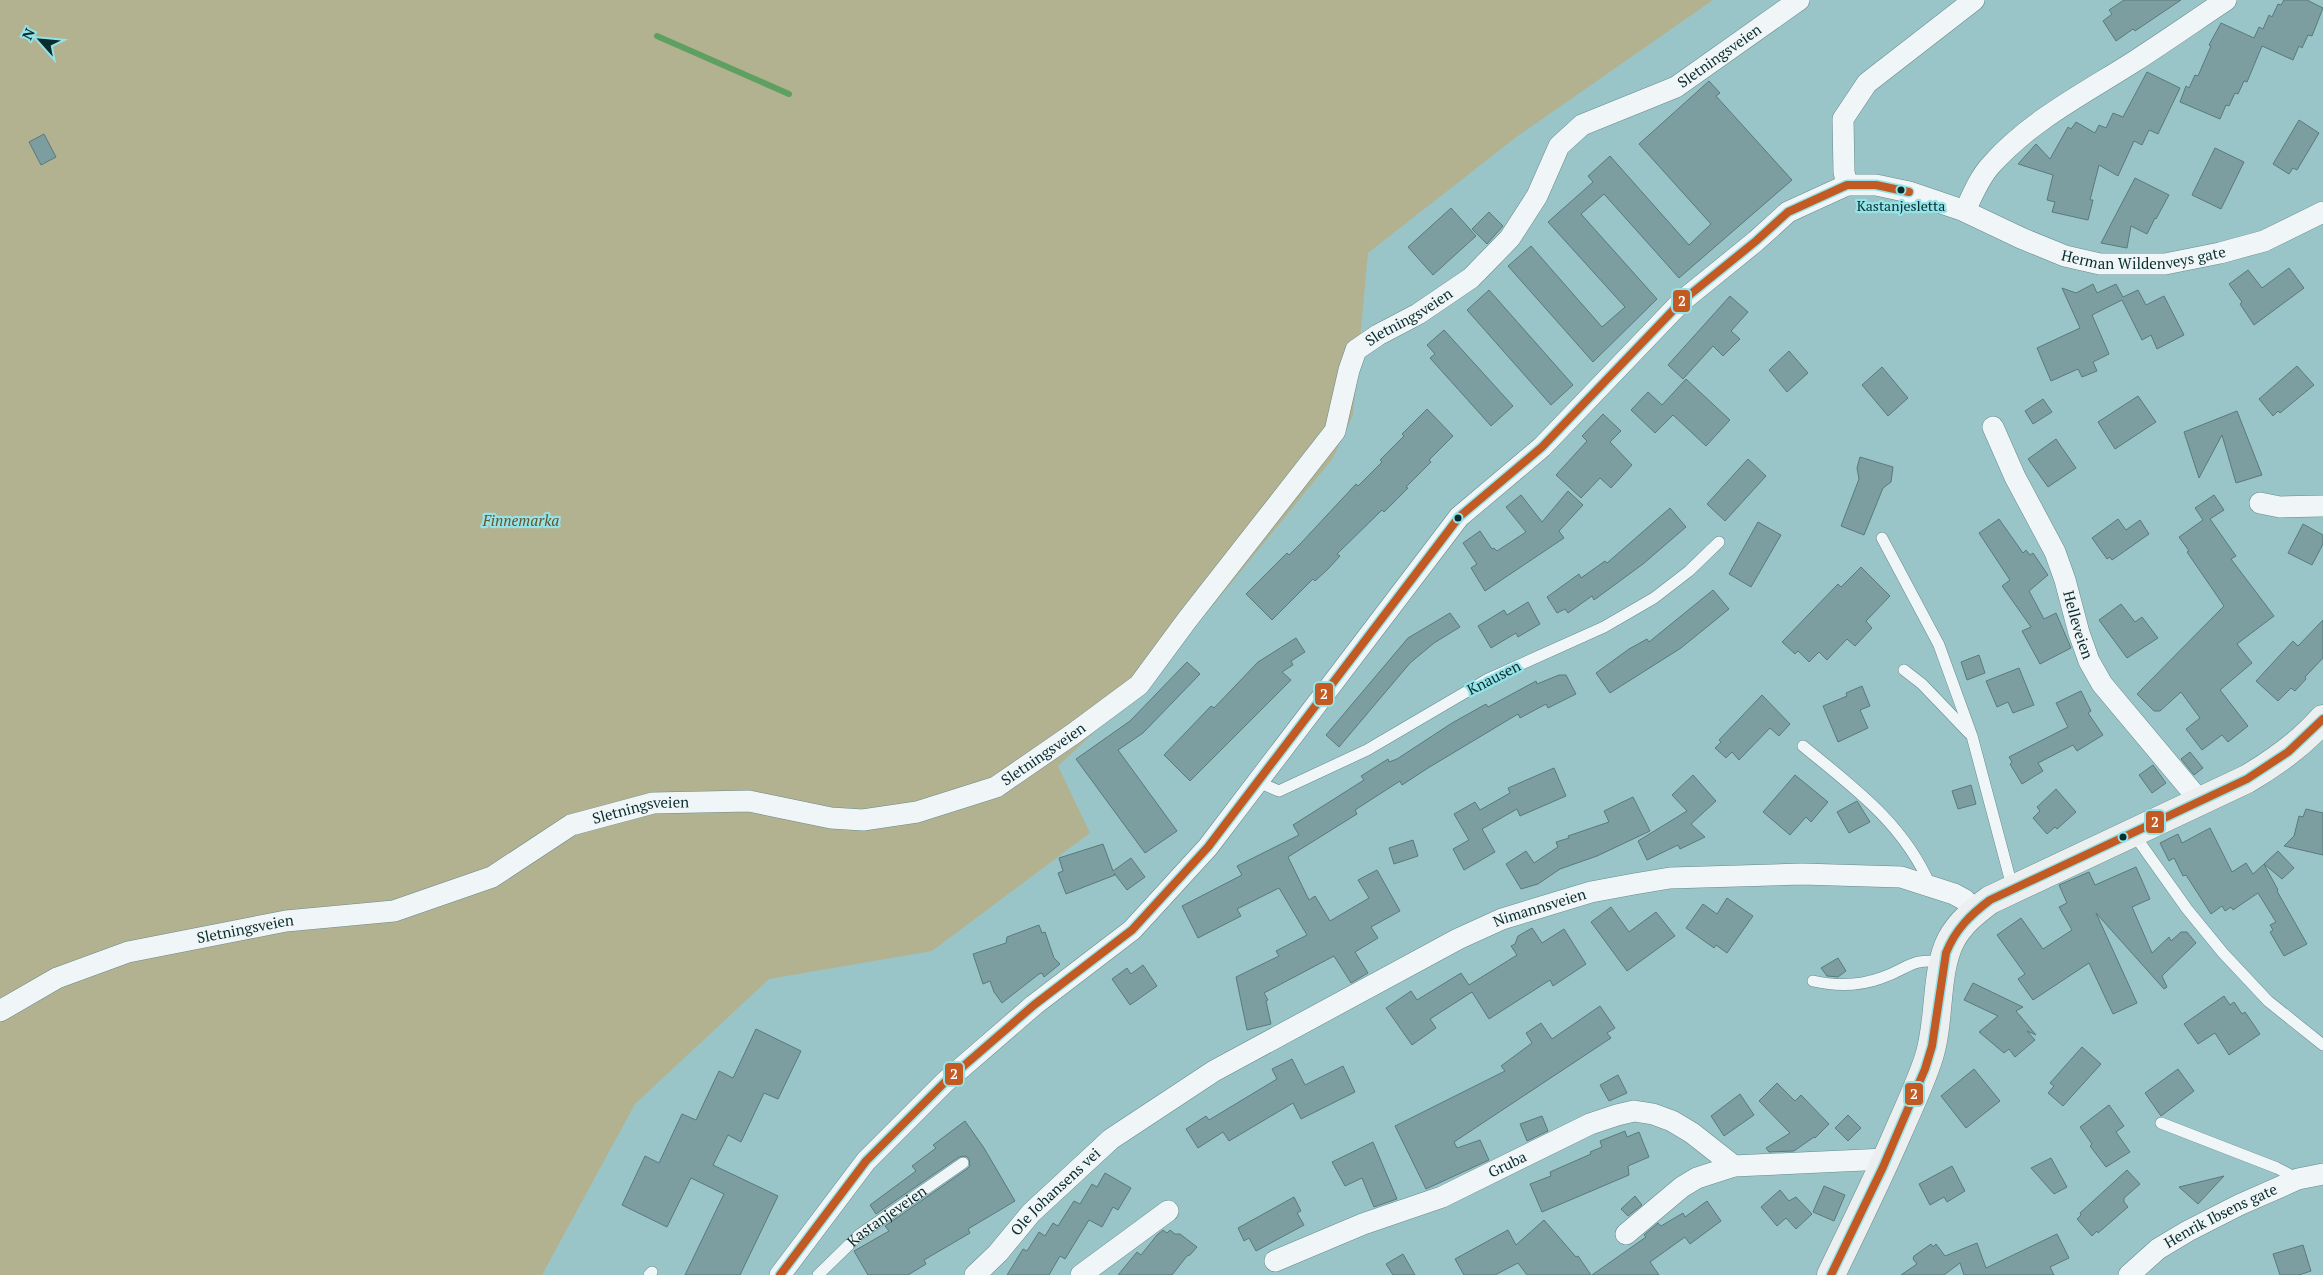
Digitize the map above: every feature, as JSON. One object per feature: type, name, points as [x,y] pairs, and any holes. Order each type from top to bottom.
[{"type":"main road","points":[[1831,1275],[1886,1159],[1928,1060],[1936,1032],[1943,962],[1950,941],[1959,927],[1975,911],[1990,900],[2247,779],[2276,762],[2323,719]]},
{"type":"street","name":"Sletningsveien","points":[[0,1011],[57,978],[128,952],[286,921],[394,911],[492,877],[571,825],[653,803],[749,801],[831,818],[863,820],[917,812],[996,787],[1140,685],[1187,620],[1335,431],[1349,370],[1356,350],[1378,335],[1418,314],[1471,278],[1510,238],[1537,196],[1559,146],[1582,125],[1676,87],[1799,0]]},
{"type":"street","points":[[780,1275],[866,1161],[965,1063],[1034,1005],[1132,930],[1208,847],[1459,517],[1542,447],[1682,301],[1756,241],[1788,212],[1847,185],[1844,172],[1843,119],[1867,83],[1974,0]]},
{"type":"street","points":[[1965,211],[1980,181],[1991,165],[2029,130],[2062,105],[2134,61],[2226,0]]},
{"type":"street","name":"Herman Wildenveys gate","points":[[1847,185],[1876,185],[1892,188],[1965,211],[2021,238],[2065,256],[2100,264],[2165,264],[2220,253],[2264,241],[2323,212]]},
{"type":"street","name":"Helleveien","points":[[1993,427],[2015,477],[2055,552],[2089,661],[2102,684],[2200,801]]},
{"type":"street","points":[[2260,503],[2280,507],[2323,506]]},
{"type":"street","name":"Nimannsveien","points":[[1145,1118],[1214,1072],[1458,939],[1502,919],[1591,892],[1670,878],[1802,874],[1867,875],[1901,877],[1930,885],[1965,900],[1975,911]]},
{"type":"street","name":"Gruba","points":[[1275,1262],[1363,1224],[1442,1197],[1590,1124],[1634,1111],[1653,1114],[1672,1121],[1692,1133],[1734,1166]]},
{"type":"street","name":"Ole Johansens vei","points":[[975,1275],[998,1253],[1031,1213],[1110,1139],[1145,1118]]},
{"type":"street","points":[[1626,1234],[1682,1187],[1697,1178],[1734,1166],[1886,1159]]},
{"type":"street","name":"Henrik Ibsens gate","points":[[2129,1275],[2158,1249],[2188,1231],[2239,1205],[2298,1179],[2323,1174]]},
{"type":"street","points":[[1081,1275],[1168,1211]]},
{"type":"lane","points":[[1882,538],[1939,645],[1972,736],[2013,890]]},
{"type":"lane","name":"Knausen","points":[[1258,782],[1279,791],[1367,750],[1488,679],[1604,627],[1654,598],[1689,571],[1719,542]]},
{"type":"lane","points":[[1904,670],[1922,684],[1972,736]]},
{"type":"lane","points":[[1803,746],[1885,816],[1916,856],[1930,885]]},
{"type":"lane","points":[[2133,833],[2187,909],[2224,953],[2268,1001],[2323,1045]]},
{"type":"lane","points":[[1813,981],[1835,986],[1871,981],[1918,961],[1943,962]]},
{"type":"lane","points":[[2161,1123],[2277,1168],[2298,1179]]},
{"type":"lane","name":"Kastanjeveien","points":[[818,1275],[859,1235],[963,1163]]},
{"type":"green space","name":"Finnemarka","points":[[0,0],[1713,0],[1515,138],[1368,253],[1353,415],[1333,458],[1215,603],[1140,690],[1058,766],[1090,833],[932,951],[769,979],[635,1104],[542,1275],[0,1275]]},
{"type":"building","points":[[2124,0],[2181,0],[2135,31],[2133,29],[2116,41],[2103,21],[2112,14],[2109,10]]},
{"type":"building","points":[[2284,0],[2307,0],[2323,8],[2312,36],[2308,35],[2302,48],[2299,46],[2293,60],[2262,46],[2247,82],[2244,81],[2238,94],[2235,93],[2229,106],[2226,105],[2220,119],[2180,102],[2186,86],[2189,88],[2195,75],[2198,76],[2211,46],[2209,45],[2221,23],[2254,38],[2259,27],[2263,29],[2269,15],[2272,17],[2278,4],[2281,5]]},
{"type":"building","points":[[2147,72],[2180,88],[2158,134],[2149,130],[2142,145],[2134,141],[2118,176],[2099,165],[2090,200],[2093,200],[2088,220],[2052,212],[2055,202],[2047,200],[2053,175],[2018,164],[2036,144],[2050,159],[2068,127],[2071,129],[2076,122],[2095,133],[2099,125],[2106,128],[2113,113],[2123,117]]},
{"type":"building","points":[[1709,81],[1720,93],[1716,96],[1792,180],[1679,278],[1604,194],[1581,214],[1657,299],[1593,362],[1508,266],[1531,246],[1602,327],[1625,307],[1548,222],[1593,182],[1588,176],[1610,156],[1689,245],[1711,224],[1639,144]]},
{"type":"building","points":[[2299,120],[2319,133],[2297,170],[2293,168],[2289,174],[2273,164]]},
{"type":"building","points":[[44,134],[56,157],[41,165],[29,142]]},
{"type":"building","points":[[2215,148],[2244,162],[2221,209],[2192,195]]},
{"type":"building","points":[[2135,178],[2169,195],[2147,234],[2131,226],[2127,248],[2101,243]]},
{"type":"building","points":[[1451,208],[1476,236],[1433,275],[1408,247]]},
{"type":"building","points":[[1489,212],[1503,226],[1487,244],[1472,229]]},
{"type":"building","points":[[2289,268],[2304,288],[2254,325],[2240,304],[2242,302],[2229,284],[2248,270],[2262,288]]},
{"type":"building","points":[[2093,284],[2097,293],[2116,284],[2123,297],[2138,290],[2146,305],[2164,296],[2184,335],[2157,349],[2151,335],[2142,340],[2122,300],[2092,315],[2109,354],[2093,362],[2097,371],[2082,377],[2078,369],[2051,381],[2037,348],[2080,328],[2062,288],[2076,293]]},
{"type":"building","points":[[1489,290],[1573,385],[1551,405],[1467,310]]},
{"type":"building","points":[[1730,296],[1748,312],[1731,331],[1740,339],[1723,356],[1713,346],[1683,379],[1668,365]]},
{"type":"building","points":[[1444,330],[1513,406],[1491,426],[1430,358],[1435,354],[1427,345]]},
{"type":"building","points":[[1789,351],[1808,373],[1787,392],[1769,370]]},
{"type":"building","points":[[2297,366],[2314,385],[2280,413],[2278,411],[2273,416],[2259,399]]},
{"type":"building","points":[[1882,367],[1908,398],[1888,416],[1862,385]]},
{"type":"building","points":[[1686,379],[1730,420],[1706,446],[1673,415],[1655,433],[1631,410],[1648,392],[1662,405]]},
{"type":"building","points":[[2138,396],[2156,422],[2115,449],[2098,422]]},
{"type":"building","points":[[2043,399],[2052,412],[2033,424],[2025,411]]},
{"type":"building","points":[[1427,409],[1453,436],[1429,460],[1431,462],[1406,487],[1408,488],[1384,512],[1382,510],[1337,554],[1340,556],[1328,569],[1315,581],[1313,579],[1272,620],[1246,594],[1287,553],[1289,555],[1301,543],[1356,484],[1358,486],[1382,462],[1380,460],[1404,436],[1402,434]]},
{"type":"building","points":[[2237,411],[2262,475],[2236,483],[2222,435],[2199,478],[2184,432]]},
{"type":"building","points":[[1603,414],[1621,431],[1610,442],[1632,465],[1611,488],[1600,478],[1581,498],[1556,475],[1587,441],[1582,436]]},
{"type":"building","points":[[2056,439],[2076,468],[2048,487],[2028,459]]},
{"type":"building","points":[[1860,457],[1893,467],[1891,482],[1883,488],[1864,535],[1841,526],[1859,479],[1857,468]]},
{"type":"building","points":[[1748,459],[1766,476],[1725,521],[1707,504]]},
{"type":"building","points":[[1568,491],[1583,505],[1559,531],[1564,538],[1485,591],[1471,568],[1477,564],[1463,543],[1480,531],[1492,549],[1494,548],[1497,551],[1526,532],[1506,507],[1521,495],[1542,522]]},
{"type":"building","points":[[2214,495],[2224,510],[2210,519],[2236,556],[2231,559],[2274,616],[2237,644],[2252,663],[2220,690],[2248,726],[2228,742],[2222,735],[2202,750],[2186,729],[2200,718],[2181,692],[2160,711],[2154,711],[2137,694],[2224,606],[2179,537],[2203,520],[2195,508]]},
{"type":"building","points":[[1670,508],[1686,527],[1643,564],[1594,600],[1592,596],[1568,613],[1565,609],[1557,613],[1547,597],[1579,574],[1581,578],[1605,561],[1607,563]]},
{"type":"building","points":[[1999,519],[2023,553],[2026,550],[2030,555],[2033,553],[2048,575],[2029,591],[2044,619],[2056,613],[2071,648],[2040,664],[2022,631],[2031,627],[2002,586],[2010,580],[1979,533]]},
{"type":"building","points":[[2118,519],[2126,530],[2140,520],[2149,534],[2112,560],[2110,557],[2107,559],[2092,538]]},
{"type":"building","points":[[1758,522],[1781,535],[1751,587],[1729,574]]},
{"type":"building","points":[[2303,524],[2323,535],[2323,544],[2312,565],[2288,553]]},
{"type":"building","points":[[1861,567],[1890,596],[1866,621],[1872,628],[1855,646],[1847,639],[1827,660],[1819,652],[1809,662],[1798,651],[1795,654],[1782,642],[1838,584],[1841,587]]},
{"type":"building","points":[[1713,590],[1729,609],[1681,648],[1610,693],[1596,673],[1629,649],[1647,639],[1649,642]]},
{"type":"building","points":[[1528,602],[1540,624],[1518,637],[1516,633],[1491,648],[1478,626],[1504,610],[1507,615]]},
{"type":"building","points":[[2121,604],[2135,622],[2142,617],[2158,638],[2127,658],[2099,620]]},
{"type":"building","points":[[1450,613],[1460,627],[1434,643],[1410,663],[1339,747],[1326,735],[1408,638]]},
{"type":"building","points":[[2323,620],[2323,658],[2295,691],[2291,688],[2278,701],[2256,681],[2293,641],[2298,646]]},
{"type":"building","points":[[1296,638],[1305,652],[1291,661],[1293,665],[1282,672],[1291,680],[1190,781],[1164,755],[1211,706],[1214,708],[1258,662]]},
{"type":"building","points":[[1979,655],[1985,673],[1967,680],[1961,662]]},
{"type":"building","points":[[1187,662],[1200,674],[1143,733],[1118,750],[1177,831],[1145,853],[1076,759],[1130,721]]},
{"type":"building","points":[[2019,668],[2034,705],[2013,713],[2008,702],[1997,707],[1986,681]]},
{"type":"building","points":[[1559,675],[1566,675],[1576,694],[1548,708],[1546,704],[1520,718],[1518,714],[1402,785],[1400,781],[1355,810],[1357,814],[1288,857],[1309,900],[1315,896],[1330,921],[1369,898],[1358,880],[1377,870],[1400,911],[1371,927],[1378,938],[1355,952],[1368,973],[1351,983],[1334,956],[1264,993],[1268,1000],[1266,1001],[1271,1024],[1247,1030],[1236,977],[1279,956],[1276,951],[1307,935],[1279,888],[1237,909],[1241,916],[1198,938],[1182,906],[1242,875],[1237,866],[1299,835],[1293,825],[1364,780],[1361,776],[1388,759],[1389,762],[1397,759],[1452,723],[1486,704],[1488,707],[1536,681],[1537,684]]},
{"type":"building","points":[[1862,686],[1870,706],[1860,710],[1868,728],[1838,742],[1823,706],[1847,696],[1846,693]]},
{"type":"building","points":[[2081,691],[2091,711],[2088,713],[2103,735],[2077,751],[2073,745],[2038,763],[2043,771],[2022,784],[2010,764],[2012,762],[2009,757],[2068,727],[2056,703]]},
{"type":"building","points":[[1762,695],[1790,724],[1779,736],[1770,728],[1739,760],[1732,752],[1726,758],[1715,748],[1721,742],[1719,740]]},
{"type":"building","points":[[2190,752],[2203,768],[2194,775],[2181,759]]},
{"type":"building","points":[[2153,765],[2166,783],[2152,793],[2139,775]]},
{"type":"building","points":[[1554,768],[1566,796],[1520,816],[1517,809],[1482,829],[1495,852],[1464,870],[1453,849],[1469,840],[1454,814],[1475,802],[1480,810],[1510,793],[1508,788]]},
{"type":"building","points":[[1693,775],[1716,801],[1691,824],[1705,837],[1680,849],[1678,845],[1647,860],[1638,841],[1687,811],[1672,795]]},
{"type":"building","points":[[1795,775],[1828,802],[1811,822],[1806,817],[1790,835],[1763,812]]},
{"type":"building","points":[[1971,785],[1976,804],[1958,809],[1952,791]]},
{"type":"building","points":[[2056,789],[2076,812],[2057,829],[2055,827],[2047,834],[2033,818],[2040,811],[2037,807]]},
{"type":"building","points":[[1633,797],[1650,831],[1597,856],[1560,869],[1538,884],[1521,889],[1506,864],[1526,851],[1534,863],[1558,847],[1556,842],[1609,822],[1604,811]]},
{"type":"building","points":[[1857,801],[1870,822],[1849,833],[1837,812]]},
{"type":"building","points":[[2306,809],[2323,813],[2323,855],[2284,846],[2294,836],[2299,816],[2303,817]]},
{"type":"building","points":[[2210,828],[2232,872],[2246,863],[2253,874],[2264,864],[2307,944],[2284,956],[2270,932],[2273,930],[2270,925],[2276,922],[2258,893],[2233,910],[2231,907],[2225,911],[2222,906],[2211,914],[2186,875],[2183,876],[2174,858],[2169,861],[2160,843],[2178,834],[2182,843]]},
{"type":"building","points":[[1413,840],[1418,856],[1394,864],[1389,848]]},
{"type":"building","points":[[1103,844],[1113,871],[1131,858],[1145,877],[1127,890],[1114,873],[1115,875],[1066,894],[1058,873],[1063,871],[1059,858]]},
{"type":"building","points":[[2278,851],[2294,868],[2282,879],[2264,864]]},
{"type":"building","points":[[2136,867],[2150,899],[2132,907],[2152,953],[2169,937],[2171,941],[2181,932],[2187,932],[2196,943],[2162,976],[2167,987],[2164,989],[2096,913],[2137,1003],[2113,1014],[2089,963],[2033,1000],[2018,979],[2025,974],[1997,935],[2021,918],[2043,949],[2072,930],[2059,907],[2067,903],[2059,885],[2089,872],[2095,885]]},
{"type":"building","points":[[1727,898],[1753,916],[1727,953],[1716,945],[1714,948],[1686,928],[1703,904],[1717,914]]},
{"type":"building","points":[[1611,907],[1629,932],[1656,912],[1675,936],[1627,971],[1591,922]]},
{"type":"building","points":[[1039,925],[1042,933],[1045,932],[1054,958],[1060,964],[1044,977],[1042,973],[1039,974],[1002,1003],[994,992],[990,981],[983,984],[973,954],[1006,943],[1007,937]]},
{"type":"building","points":[[1532,928],[1542,943],[1564,929],[1586,964],[1553,986],[1550,980],[1489,1019],[1472,992],[1430,1019],[1436,1028],[1412,1045],[1386,1008],[1411,991],[1417,1000],[1461,973],[1469,985],[1517,955],[1511,946],[1515,944],[1518,936]]},
{"type":"building","points":[[1838,958],[1846,971],[1838,977],[1827,976],[1821,968]]},
{"type":"building","points":[[1143,965],[1157,986],[1130,1005],[1112,979],[1127,968],[1131,974]]},
{"type":"building","points":[[1973,983],[2023,1007],[2016,1011],[2036,1035],[2027,1031],[2035,1040],[2015,1057],[2009,1049],[2004,1053],[1979,1032],[1998,1016],[1964,1000]]},
{"type":"building","points":[[2224,996],[2230,1005],[2234,1002],[2242,1014],[2245,1012],[2260,1034],[2229,1055],[2215,1033],[2198,1044],[2184,1024]]},
{"type":"building","points":[[1600,1006],[1615,1028],[1607,1033],[1611,1038],[1454,1142],[1457,1148],[1480,1140],[1489,1160],[1426,1189],[1395,1126],[1505,1071],[1501,1066],[1532,1043],[1526,1033],[1541,1023],[1552,1039]]},
{"type":"building","points":[[756,1029],[801,1051],[778,1099],[764,1093],[741,1142],[728,1135],[713,1165],[778,1196],[740,1275],[685,1275],[724,1194],[691,1178],[667,1227],[622,1205],[645,1156],[659,1163],[682,1114],[696,1120],[719,1071],[733,1078]]},
{"type":"building","points":[[2082,1047],[2101,1064],[2063,1106],[2048,1093],[2054,1086],[2050,1083]]},
{"type":"building","points":[[1292,1059],[1305,1085],[1343,1066],[1355,1092],[1301,1119],[1293,1103],[1229,1141],[1223,1132],[1198,1148],[1186,1129],[1206,1116],[1209,1120],[1277,1079],[1272,1069]]},
{"type":"building","points":[[1974,1069],[2000,1101],[1966,1128],[1941,1096]]},
{"type":"building","points":[[2178,1069],[2194,1091],[2161,1116],[2145,1093]]},
{"type":"building","points":[[1618,1075],[1627,1093],[1609,1101],[1600,1085]]},
{"type":"building","points":[[1777,1083],[1795,1101],[1801,1095],[1829,1124],[1815,1138],[1794,1151],[1769,1152],[1766,1148],[1790,1133],[1759,1101]]},
{"type":"building","points":[[1740,1094],[1754,1115],[1724,1136],[1711,1116]]},
{"type":"building","points":[[2109,1105],[2124,1126],[2116,1132],[2130,1152],[2106,1167],[2090,1146],[2092,1144],[2080,1127]]},
{"type":"building","points":[[1848,1115],[1861,1128],[1848,1141],[1835,1128]]},
{"type":"building","points":[[1542,1116],[1548,1131],[1527,1141],[1520,1124]]},
{"type":"building","points":[[965,1121],[984,1148],[1015,1201],[968,1229],[970,1233],[924,1260],[926,1264],[908,1275],[868,1275],[854,1251],[889,1231],[885,1226],[967,1169],[970,1166],[969,1159],[966,1156],[959,1157],[876,1214],[870,1205],[916,1171],[912,1166],[936,1148],[933,1145]]},
{"type":"building","points":[[1625,1131],[1627,1137],[1639,1132],[1649,1157],[1628,1166],[1629,1175],[1542,1212],[1530,1184],[1551,1176],[1550,1172],[1591,1154],[1590,1152],[1602,1147],[1600,1141]]},
{"type":"building","points":[[1373,1142],[1397,1199],[1374,1207],[1362,1178],[1345,1186],[1332,1162]]},
{"type":"building","points":[[2051,1158],[2067,1187],[2054,1194],[2031,1168]]},
{"type":"building","points":[[1952,1166],[1965,1191],[1947,1202],[1944,1197],[1930,1205],[1919,1184]]},
{"type":"building","points":[[2127,1170],[2140,1184],[2124,1198],[2124,1202],[2128,1207],[2092,1236],[2077,1219],[2081,1215],[2080,1213]]},
{"type":"building","points":[[1105,1173],[1131,1188],[1118,1210],[1113,1207],[1102,1227],[1089,1220],[1065,1259],[1060,1256],[1049,1275],[1007,1275],[1023,1249],[1027,1251],[1039,1232],[1045,1236],[1053,1223],[1058,1226],[1074,1201],[1080,1204],[1092,1184],[1097,1187]]},
{"type":"building","points":[[2224,1176],[2198,1204],[2179,1187]]},
{"type":"building","points":[[1824,1186],[1845,1195],[1834,1221],[1813,1212]]},
{"type":"building","points":[[1780,1190],[1789,1201],[1796,1197],[1812,1214],[1796,1229],[1786,1218],[1777,1226],[1761,1207]]},
{"type":"building","points":[[1635,1196],[1642,1205],[1628,1216],[1621,1209]]},
{"type":"building","points":[[1294,1197],[1301,1211],[1297,1213],[1304,1225],[1256,1251],[1249,1238],[1244,1241],[1238,1228]]},
{"type":"building","points":[[1707,1201],[1721,1221],[1690,1244],[1685,1237],[1650,1262],[1659,1275],[1592,1275],[1646,1237],[1644,1235],[1658,1223],[1661,1226],[1683,1213],[1685,1217]]},
{"type":"building","points":[[1544,1220],[1576,1257],[1578,1256],[1591,1275],[1527,1275],[1518,1263],[1495,1275],[1464,1275],[1455,1259],[1508,1230],[1516,1245]]},
{"type":"building","points":[[1163,1230],[1167,1233],[1170,1230],[1175,1234],[1180,1234],[1197,1247],[1172,1275],[1118,1275],[1137,1252],[1141,1255]]},
{"type":"building","points":[[2057,1234],[2069,1258],[2050,1267],[2054,1275],[1964,1275],[1960,1263],[1944,1275],[1901,1275],[1917,1264],[1913,1259],[1914,1256],[1931,1244],[1933,1247],[1936,1244],[1945,1256],[1977,1243],[1986,1268]]},
{"type":"building","points":[[2303,1245],[2311,1271],[2299,1275],[2280,1275],[2273,1254]]},
{"type":"building","points":[[1403,1254],[1415,1275],[1393,1275],[1386,1264]]},
{"type":"waterway","points":[[657,36],[789,94]]},
{"type":"transit line","name":"2","points":[[780,1275],[866,1161],[945,1082],[1034,1005],[1132,930],[1208,847],[1459,517],[1542,447],[1682,301],[1756,241],[1788,212],[1847,185],[1876,185],[1909,192]]},
{"type":"transit line","name":"2","points":[[1831,1275],[1883,1167],[1925,1069],[1932,1046],[1946,953],[1954,937],[1964,924],[1990,900],[2247,779],[2288,752],[2323,719]]},
{"type":"place","name":"Kastanjesletta","points":[[1901,190]]}]
